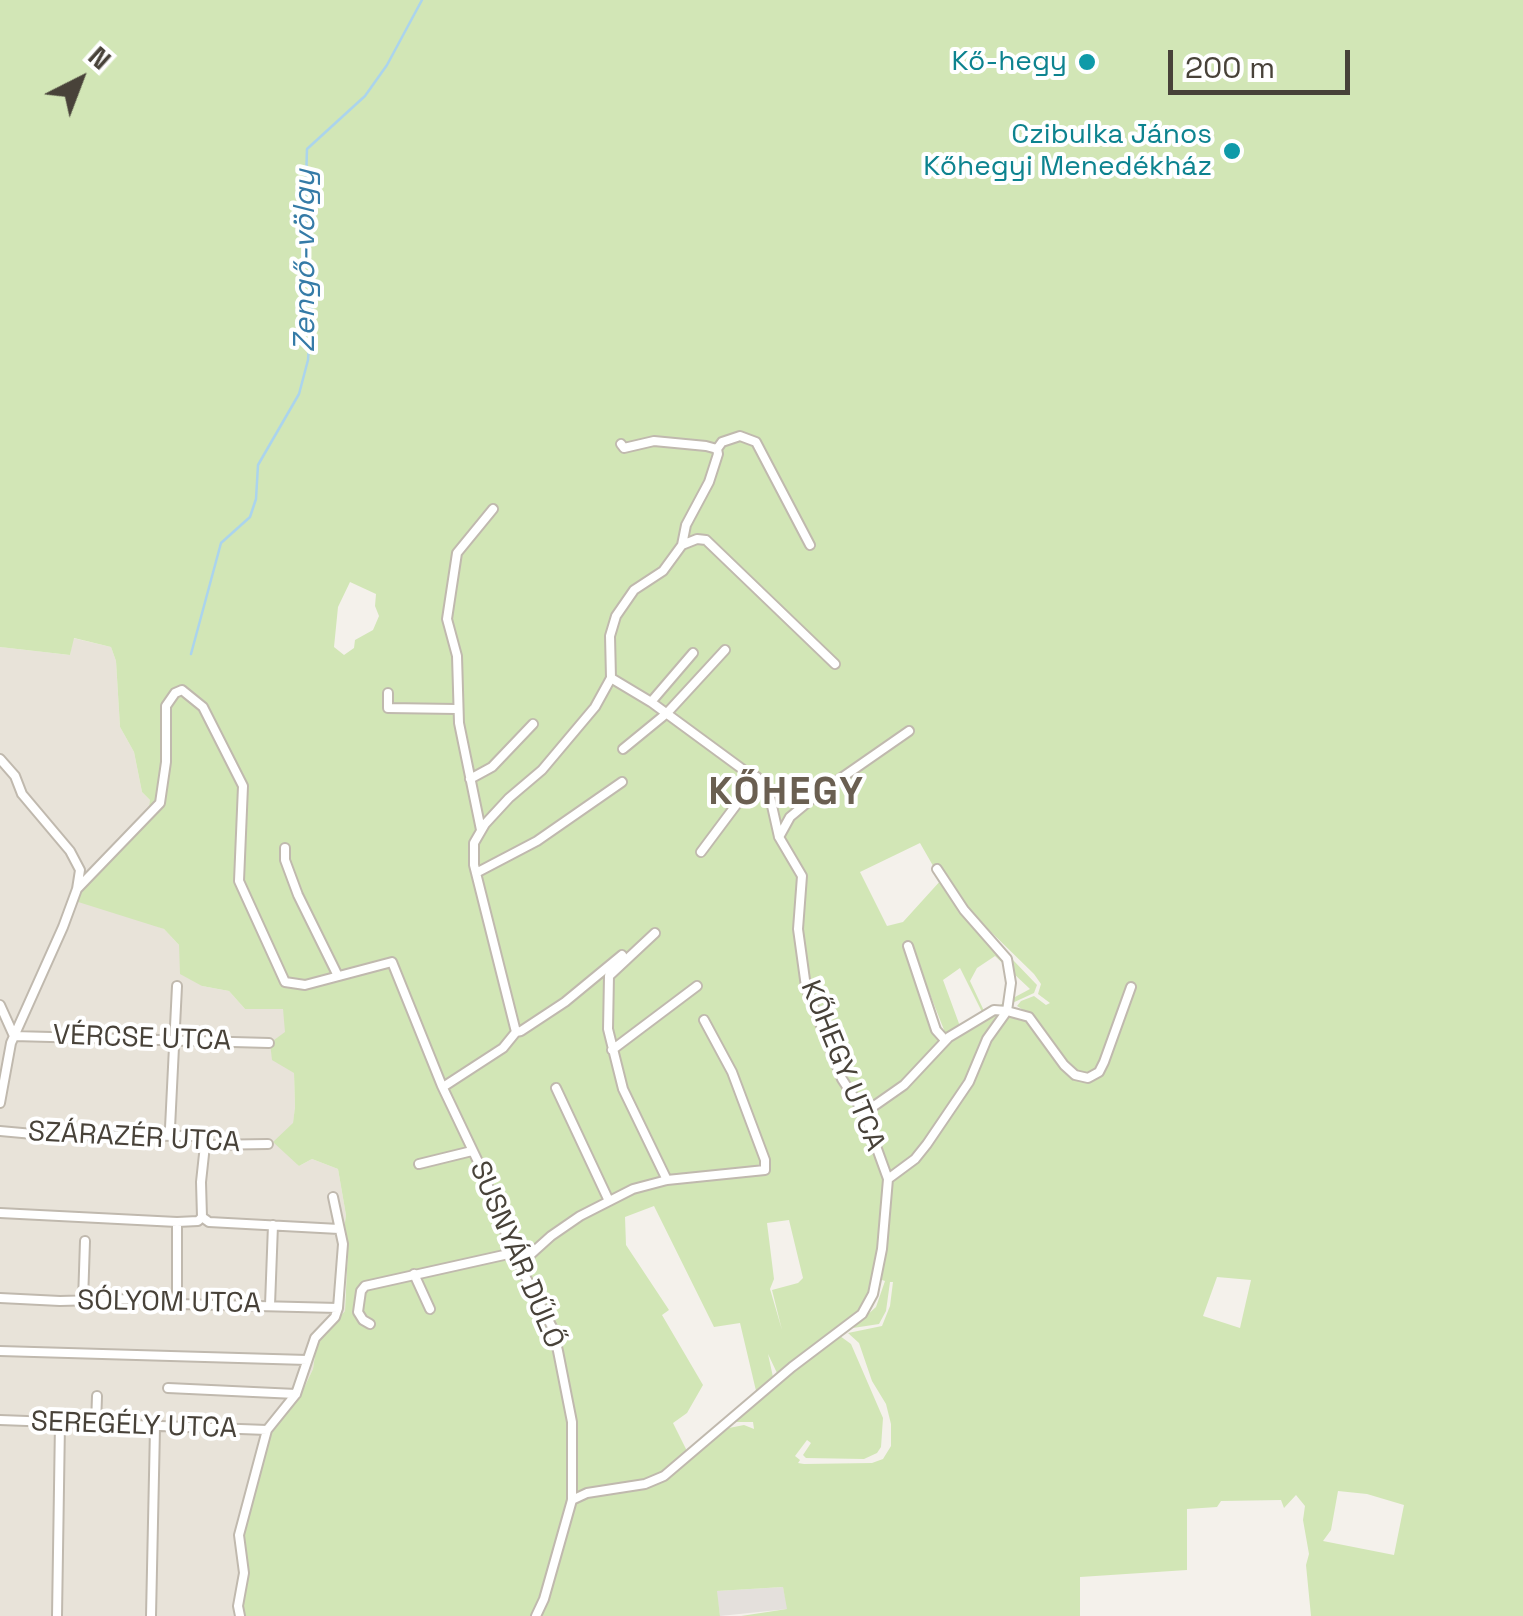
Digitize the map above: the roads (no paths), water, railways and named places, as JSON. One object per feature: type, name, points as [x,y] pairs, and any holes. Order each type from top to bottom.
[{"type":"street","points":[[516,1032],[472,849],[483,827],[549,762],[595,708],[611,678],[610,636],[621,606],[634,590],[663,570],[682,545],[686,525],[716,466],[717,448],[722,442],[740,436],[756,442],[810,545]]},
{"type":"street","points":[[621,444],[624,448],[654,442],[717,448]]},
{"type":"street","points":[[483,827],[456,710],[457,656],[447,619],[457,553],[493,508]]},
{"type":"street","points":[[682,545],[702,538],[714,546],[835,664]]},
{"type":"street","points":[[623,749],[668,713],[725,650]]},
{"type":"street","points":[[651,702],[693,652]]},
{"type":"street","points":[[611,678],[757,776],[701,852]]},
{"type":"street","points":[[77,888],[160,803],[166,762],[166,706],[174,692],[185,691],[203,707],[243,786],[239,881],[282,978],[301,986],[338,976],[298,896],[284,858],[285,848]]},
{"type":"street","points":[[388,694],[386,705],[390,708],[456,710]]},
{"type":"street","points":[[470,779],[492,767],[533,724]]},
{"type":"street","points":[[779,837],[790,817],[814,797],[909,731]]},
{"type":"street","points":[[0,760],[15,776],[22,794],[70,851],[80,870],[77,888],[49,960],[14,1036],[0,1103]]},
{"type":"street","name":"KŐHEGY UTCA","points":[[572,1500],[587,1492],[645,1484],[664,1476],[781,1376],[862,1314],[873,1294],[882,1249],[888,1179],[864,1114],[842,1079],[806,988],[798,929],[802,876],[779,837],[772,796],[757,776]]},
{"type":"street","points":[[476,873],[549,833],[622,782]]},
{"type":"street","points":[[888,1179],[915,1159],[927,1144],[969,1082],[988,1039],[1008,1010],[1011,983],[1007,959],[964,910],[937,869]]},
{"type":"street","points":[[443,1087],[504,1048],[516,1032],[565,1002],[655,933]]},
{"type":"street","points":[[908,946],[934,1025],[945,1040]]},
{"type":"street","points":[[622,955],[609,976],[608,1029],[612,1050],[623,1089],[667,1180]]},
{"type":"street","name":"SUSNYÁR DŰLŐ","points":[[338,976],[392,962],[514,1253],[552,1327],[572,1422],[572,1500],[536,1616]]},
{"type":"street","points":[[165,1136],[170,1128],[177,986]]},
{"type":"street","points":[[612,1050],[697,986]]},
{"type":"street","points":[[864,1114],[904,1086],[945,1040],[994,1010],[1029,1017],[1075,1075],[1095,1075],[1104,1062],[1132,987]]},
{"type":"street","points":[[0,1005],[14,1036]]},
{"type":"street","points":[[521,1263],[551,1236],[633,1189],[667,1180],[761,1173],[766,1168],[732,1072],[704,1020]]},
{"type":"street","name":"VÉRCSE UTCA","points":[[14,1036],[269,1043]]},
{"type":"street","points":[[556,1088],[608,1201]]},
{"type":"street","name":"SZÁRAZÉR UTCA","points":[[0,1131],[195,1136],[205,1145],[268,1144]]},
{"type":"street","points":[[0,1213],[198,1221],[202,1217],[205,1145]]},
{"type":"street","points":[[419,1164],[472,1150]]},
{"type":"street","points":[[240,1616],[244,1573],[239,1535],[267,1430],[296,1394],[315,1338],[335,1317],[338,1308],[343,1244],[333,1197]]},
{"type":"street","points":[[202,1217],[209,1222],[338,1230]]},
{"type":"street","points":[[176,1304],[177,1222]]},
{"type":"street","points":[[270,1305],[273,1225]]},
{"type":"street","points":[[82,1300],[85,1241]]},
{"type":"street","points":[[370,1324],[358,1312],[363,1287],[514,1253]]},
{"type":"street","points":[[414,1274],[430,1309]]},
{"type":"street","name":"SÓLYOM UTCA","points":[[0,1298],[338,1308]]},
{"type":"street","points":[[0,1352],[308,1360]]},
{"type":"street","points":[[168,1388],[296,1394]]},
{"type":"street","points":[[96,1425],[97,1396]]},
{"type":"street","name":"SEREGÉLY UTCA","points":[[0,1420],[267,1430]]},
{"type":"street","points":[[57,1616],[60,1424]]},
{"type":"street","points":[[152,1616],[155,1428]]},
{"type":"waterway","name":"Zengő-völgy","points":[[191,654],[221,543],[250,517],[256,499],[258,465],[299,394],[308,360],[312,306],[305,212],[307,149],[365,96],[387,65],[422,0]]},
{"type":"place","name":"Kő-hegy","points":[[1087,62]]},
{"type":"place","name":"Czibulka János Kőhegyi Menedékház","points":[[1232,151]]},
{"type":"district","name":"KŐHEGY","points":[[787,794]]}]
